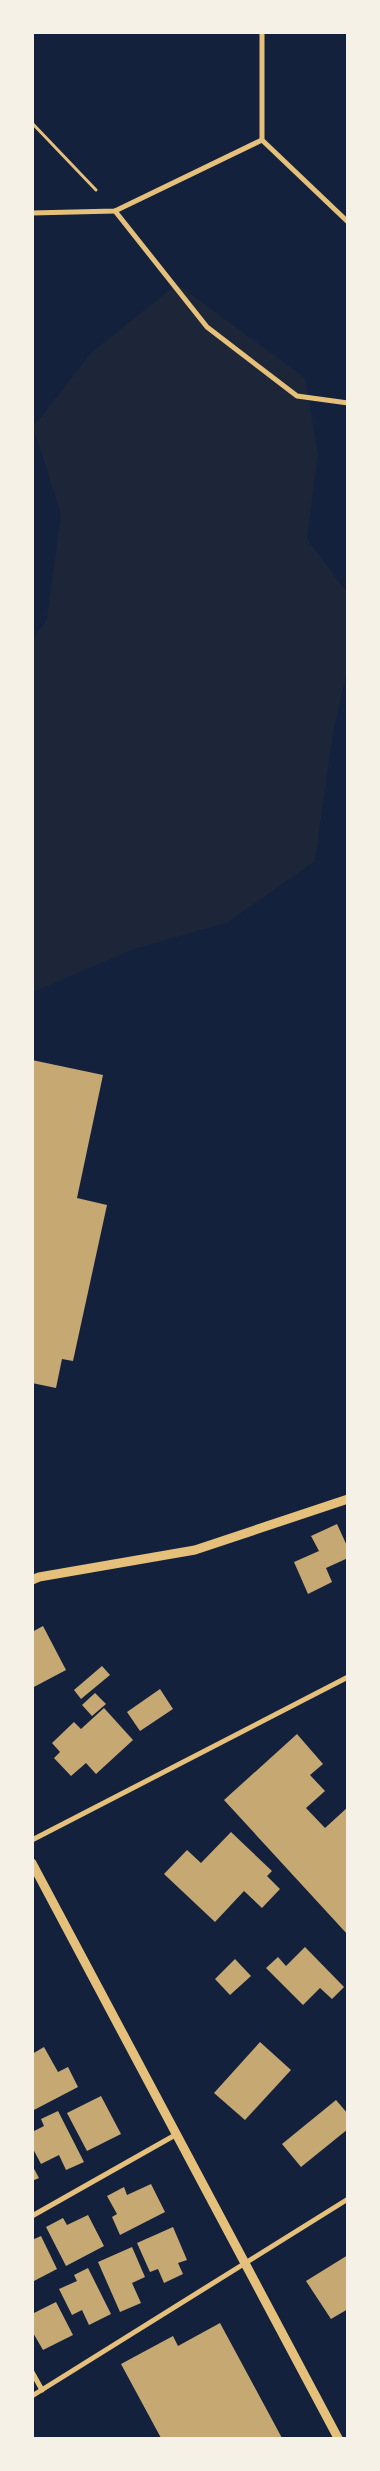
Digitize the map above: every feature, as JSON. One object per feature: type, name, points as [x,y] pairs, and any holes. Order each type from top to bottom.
[{"type":"street","points":[[262,32],[262,140],[348,222]]},
{"type":"street","points":[[32,213],[116,210],[262,140]]},
{"type":"street","points":[[116,210],[207,327],[297,396],[348,403]]},
{"type":"street","points":[[32,1580],[39,1577],[196,1550],[348,1499]]},
{"type":"street","points":[[32,1840],[348,1677]]},
{"type":"street","points":[[32,1863],[338,2438]]},
{"type":"street","points":[[32,2216],[177,2134]]},
{"type":"street","points":[[32,2396],[244,2262],[348,2199]]},
{"type":"street","points":[[32,2372],[42,2390]]},
{"type":"path","points":[[32,123],[116,210]]},
{"type":"shaded area","points":[[177,284],[305,378],[318,454],[307,539],[348,594],[347,672],[333,731],[315,861],[228,922],[131,950],[33,992],[32,642],[47,618],[61,514],[33,427],[92,352]]},
{"type":"building","points":[[32,1060],[103,1075],[77,1198],[107,1205],[73,1361],[62,1359],[56,1388],[32,1383]]},
{"type":"building","points":[[337,1524],[348,1548],[348,1558],[326,1568],[332,1582],[308,1594],[294,1562],[319,1551],[311,1536]]},
{"type":"building","points":[[43,1626],[66,1670],[32,1688],[32,1632]]},
{"type":"building","points":[[102,1666],[110,1675],[81,1699],[74,1690]]},
{"type":"building","points":[[160,1689],[173,1709],[140,1731],[127,1712]]},
{"type":"building","points":[[95,1693],[106,1704],[92,1716],[82,1705]]},
{"type":"building","points":[[104,1708],[133,1740],[96,1774],[86,1763],[71,1776],[54,1758],[60,1752],[52,1743],[74,1722],[81,1729]]},
{"type":"building","points":[[297,1734],[323,1764],[310,1775],[325,1791],[306,1808],[325,1828],[348,1807],[348,1935],[224,1800]]},
{"type":"building","points":[[231,1832],[272,1871],[267,1876],[280,1889],[262,1908],[244,1891],[215,1922],[164,1874],[187,1850],[201,1863]]},
{"type":"building","points":[[305,1947],[344,1987],[332,1999],[320,1988],[303,2005],[266,1968],[278,1957],[286,1966]]},
{"type":"building","points":[[235,1959],[251,1976],[230,1995],[215,1979]]},
{"type":"building","points":[[260,2042],[291,2070],[245,2120],[214,2093]]},
{"type":"building","points":[[44,2047],[58,2072],[68,2067],[78,2087],[32,2111],[32,2054]]},
{"type":"building","points":[[101,2096],[121,2134],[87,2151],[67,2113]]},
{"type":"building","points":[[336,2100],[348,2114],[348,2129],[301,2167],[282,2144]]},
{"type":"building","points":[[58,2111],[84,2162],[66,2170],[59,2155],[41,2164],[32,2147],[32,2132],[44,2126],[41,2119]]},
{"type":"building","points":[[32,2165],[39,2178],[32,2181]]},
{"type":"building","points":[[151,2184],[165,2212],[120,2235],[112,2217],[117,2214],[107,2196],[124,2187],[127,2195]]},
{"type":"building","points":[[88,2215],[104,2246],[66,2266],[46,2227],[63,2218],[67,2225]]},
{"type":"building","points":[[173,2227],[187,2260],[178,2263],[183,2274],[164,2283],[158,2269],[150,2272],[137,2243]]},
{"type":"building","points":[[41,2236],[57,2269],[32,2282],[32,2240]]},
{"type":"building","points":[[132,2247],[145,2277],[132,2283],[141,2303],[120,2312],[98,2262]]},
{"type":"building","points":[[348,2255],[348,2309],[331,2319],[306,2281]]},
{"type":"building","points":[[88,2268],[111,2314],[89,2325],[82,2310],[72,2315],[59,2289],[77,2281],[74,2275]]},
{"type":"building","points":[[56,2302],[73,2335],[43,2350],[32,2331],[32,2314]]},
{"type":"building","points":[[220,2323],[282,2438],[161,2438],[121,2364],[173,2336],[178,2346]]}]
